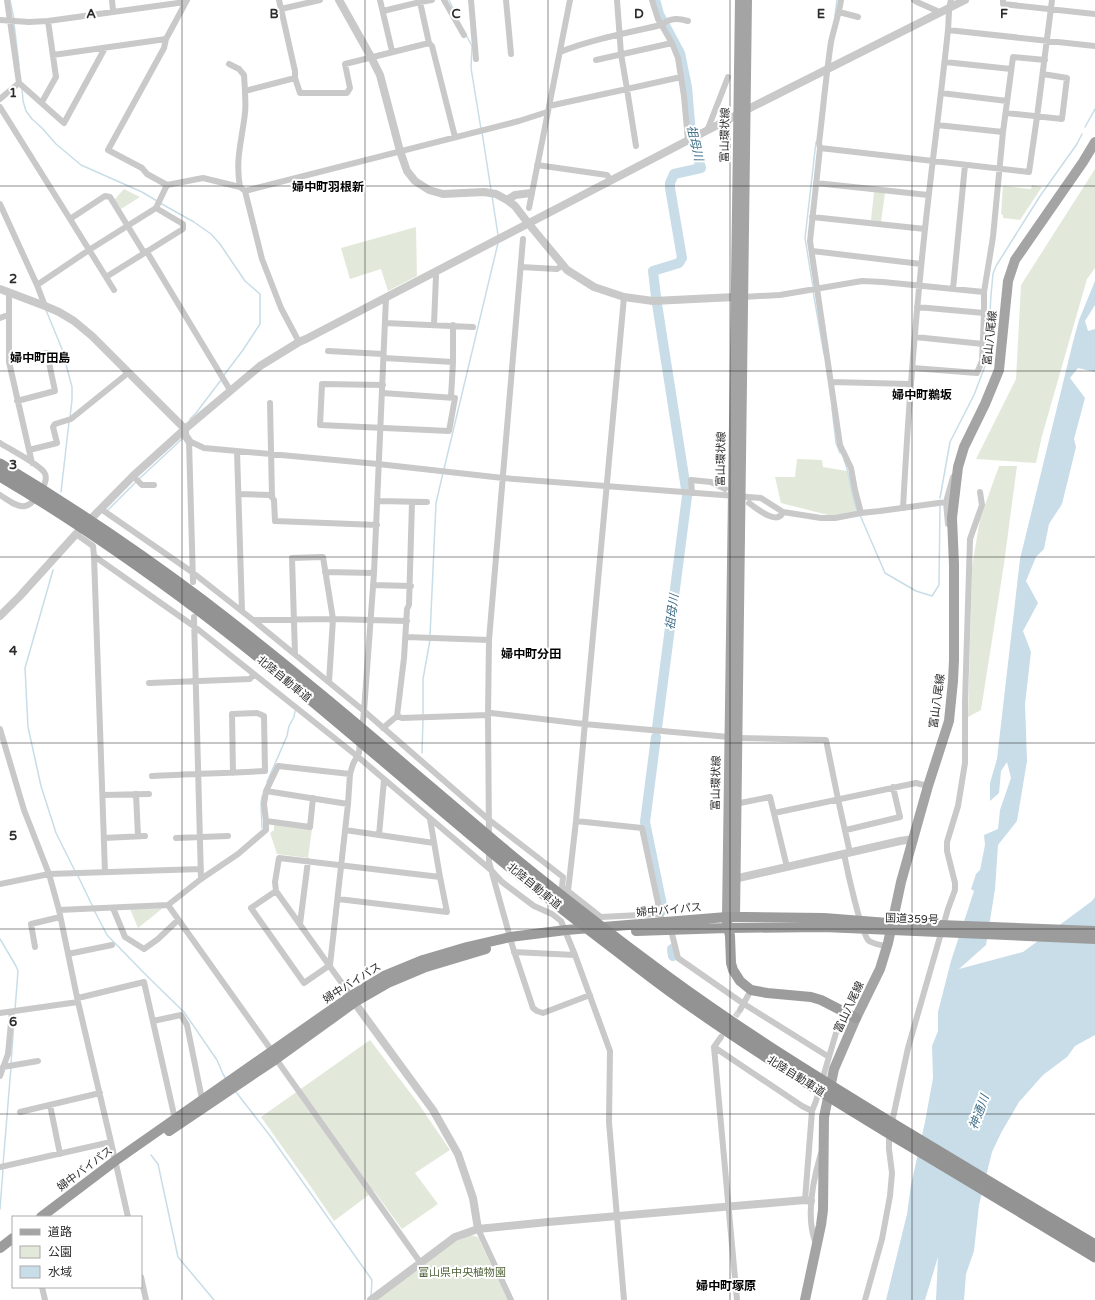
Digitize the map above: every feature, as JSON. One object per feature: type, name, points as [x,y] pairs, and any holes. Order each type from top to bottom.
[{"type":"highway","name":"北陸自動車道","points":[[0,464],[32,489],[201,600],[353,721],[480,829],[551,893]]},
{"type":"highway","name":"北陸自動車道","points":[[0,476],[32,489]]},
{"type":"highway","name":"北陸自動車道","points":[[107,538],[352,734],[496,855],[551,893],[646,967],[761,1042],[818,1084],[1095,1257]]},
{"type":"highway","name":"婦中バイパス","points":[[42,1216],[353,999],[388,983],[426,967],[512,944],[567,933],[661,918],[731,925]]},
{"type":"highway","name":"国道359号","points":[[824,923],[1095,939]]},
{"type":"highway","name":"国道359号","points":[[731,925],[888,923],[1095,931]]},
{"type":"highway","name":"婦中バイパス","points":[[567,933],[672,930],[731,925]]},
{"type":"highway","points":[[731,925],[731,963],[733,970],[740,981],[751,990],[767,994],[816,998],[856,1018]]},
{"type":"highway","name":"婦中バイパス","points":[[52,1216],[116,1164],[202,1099],[274,1055]]},
{"type":"highway","name":"北陸自動車道","points":[[818,1084],[1095,1245]]},
{"type":"highway","points":[[0,1248],[12,1239]]},
{"type":"highway","points":[[0,1256],[12,1247]]},
{"type":"main road","name":"富山環状線","points":[[731,925],[733,494],[739,297],[741,113],[740,0]]},
{"type":"main road","name":"富山環状線","points":[[741,113],[747,0]]},
{"type":"main road","name":"富山八尾線","points":[[805,1300],[823,1210],[824,1117],[834,1069],[856,1018],[880,969],[887,947],[901,882],[928,786],[949,721],[953,681],[954,566],[952,518],[958,467],[964,447],[985,404],[999,370],[1008,281],[1015,260],[1083,162],[1095,142]]},
{"type":"main road","name":"富山環状線","points":[[731,925],[734,879],[735,804],[733,738]]},
{"type":"street","points":[[7,0],[19,83],[64,123],[105,48]]},
{"type":"street","points":[[112,0],[113,11]]},
{"type":"street","points":[[279,0],[295,71],[295,78],[300,93],[347,93],[350,88],[345,64],[392,51],[429,43]]},
{"type":"street","points":[[281,9],[320,0]]},
{"type":"street","points":[[339,0],[380,75],[400,151],[407,171],[415,181],[429,190],[443,194],[484,192],[496,194],[507,200],[515,206],[567,270],[594,287],[624,297],[653,301],[780,295],[862,281],[984,292]]},
{"type":"street","points":[[380,0],[392,51]]},
{"type":"street","points":[[383,11],[420,1],[432,0]]},
{"type":"street","points":[[444,0],[464,35]]},
{"type":"street","points":[[472,0],[476,59]]},
{"type":"street","points":[[506,0],[511,54]]},
{"type":"street","points":[[528,208],[570,0]]},
{"type":"street","points":[[616,0],[618,34],[636,146]]},
{"type":"street","points":[[652,0],[658,19],[672,43],[678,58],[684,96],[688,141]]},
{"type":"street","points":[[840,0],[828,70],[819,143],[820,148],[810,241],[840,445],[851,468],[859,513]]},
{"type":"street","points":[[914,0],[939,12]]},
{"type":"street","points":[[903,508],[910,384],[921,264],[932,161],[945,62],[949,15],[948,8],[952,0]]},
{"type":"street","points":[[0,616],[76,534],[133,476],[230,390],[260,366],[298,342],[386,298],[741,113],[965,0]]},
{"type":"street","points":[[1003,0],[1003,4],[1095,14]]},
{"type":"street","points":[[820,148],[1029,172],[1048,41],[1052,0]]},
{"type":"street","points":[[0,20],[48,21],[186,1]]},
{"type":"street","points":[[186,1],[166,39],[164,48],[108,150],[142,168],[147,174],[167,185],[203,178],[243,189],[519,121],[548,109],[681,77]]},
{"type":"street","points":[[420,1],[429,43],[432,46],[455,137]]},
{"type":"street","points":[[839,12],[858,17]]},
{"type":"street","points":[[560,52],[572,47],[618,34],[661,25],[676,18],[688,21]]},
{"type":"street","points":[[42,102],[56,77],[48,21]]},
{"type":"street","points":[[948,30],[1095,46]]},
{"type":"street","points":[[53,55],[166,39]]},
{"type":"street","points":[[596,60],[672,43]]},
{"type":"street","points":[[912,368],[977,373],[982,361],[984,292],[993,237],[1003,132],[1013,57],[1045,60]]},
{"type":"street","points":[[945,62],[1011,69]]},
{"type":"street","points":[[229,64],[239,69],[244,75],[245,112],[238,158],[238,175],[262,259],[281,308],[298,342]]},
{"type":"street","points":[[1006,112],[1062,119],[1067,78],[1043,74]]},
{"type":"street","points":[[707,131],[728,77]]},
{"type":"street","points":[[245,91],[295,78]]},
{"type":"street","points":[[0,99],[19,83]]},
{"type":"street","points":[[941,93],[1007,101]]},
{"type":"street","points":[[0,107],[114,290]]},
{"type":"street","points":[[937,126],[1003,132]]},
{"type":"street","points":[[537,165],[607,175],[612,181]]},
{"type":"street","points":[[953,289],[965,165]]},
{"type":"street","points":[[816,183],[928,195]]},
{"type":"street","points":[[37,284],[156,208],[167,185]]},
{"type":"street","points":[[507,200],[514,195],[531,193]]},
{"type":"street","points":[[70,219],[105,196],[110,197],[143,251],[147,252],[230,390]]},
{"type":"street","points":[[0,204],[37,284],[45,306]]},
{"type":"street","points":[[106,277],[183,229],[183,224],[156,208]]},
{"type":"street","points":[[812,217],[925,229]]},
{"type":"street","points":[[524,239],[520,266],[489,640],[489,862],[512,944],[533,1008],[543,1013],[590,995]]},
{"type":"street","points":[[812,251],[921,264]]},
{"type":"street","points":[[520,266],[557,269],[563,265]]},
{"type":"street","points":[[434,324],[435,272]]},
{"type":"street","points":[[0,289],[59,312],[74,321],[92,336],[185,429],[185,435],[189,441],[204,448],[378,464],[502,478],[692,493],[733,494],[761,498],[783,512],[821,518],[835,518],[859,513],[946,502]]},
{"type":"street","points":[[9,292],[9,362],[32,463]]},
{"type":"street","points":[[568,891],[576,821],[624,297]]},
{"type":"street","points":[[276,891],[251,908],[304,983],[330,965],[342,865],[350,774],[359,753],[364,711],[377,525],[378,464],[381,427],[386,298]]},
{"type":"street","points":[[917,307],[984,313]]},
{"type":"street","points":[[0,318],[8,315]]},
{"type":"street","points":[[385,323],[473,326]]},
{"type":"street","points":[[451,397],[453,326]]},
{"type":"street","points":[[915,337],[983,344]]},
{"type":"street","points":[[328,351],[453,362]]},
{"type":"street","points":[[9,362],[47,353],[55,391],[17,400]]},
{"type":"street","points":[[29,450],[57,443],[54,428],[55,424],[71,420],[128,373]]},
{"type":"street","points":[[831,382],[910,384]]},
{"type":"street","points":[[382,393],[455,398],[449,431],[320,425],[322,384],[383,385]]},
{"type":"street","points":[[270,402],[272,497],[274,500],[275,522],[377,525]]},
{"type":"street","points":[[189,441],[193,582]]},
{"type":"street","points":[[0,443],[45,472],[46,476],[46,483],[32,504],[20,506],[0,495]]},
{"type":"street","points":[[954,566],[950,550],[946,502],[964,447]]},
{"type":"street","points":[[237,451],[242,611]]},
{"type":"street","points":[[133,476],[142,485],[154,485]]},
{"type":"street","points":[[692,493],[691,480],[711,482],[733,494]]},
{"type":"street","points":[[864,1300],[882,1240],[890,1196],[892,1173],[888,1149],[889,1136],[908,1048],[948,909],[955,890],[954,876],[947,851],[947,842],[958,806],[965,763],[965,702],[970,539],[982,505],[980,492]]},
{"type":"street","points":[[239,494],[270,495],[272,497]]},
{"type":"street","points":[[378,501],[427,502]]},
{"type":"street","points":[[383,728],[397,716],[406,638],[407,609],[409,605],[411,586],[412,502]]},
{"type":"street","points":[[749,504],[768,516],[775,518],[782,516],[783,512]]},
{"type":"street","points":[[101,509],[192,572],[295,654],[364,711],[488,819],[563,878],[562,887],[601,917],[661,918],[642,828],[576,821]]},
{"type":"street","points":[[76,534],[93,546],[94,556],[105,872]]},
{"type":"street","points":[[94,556],[195,627],[357,756],[430,820],[492,871],[502,882],[534,906],[552,914],[561,921],[567,933],[610,1051],[609,1122],[624,1300]]},
{"type":"street","points":[[295,654],[292,558],[323,557],[332,619],[329,682]]},
{"type":"street","points":[[325,572],[374,573]]},
{"type":"street","points":[[373,585],[411,586]]},
{"type":"street","points":[[194,617],[201,879]]},
{"type":"street","points":[[253,620],[332,619],[406,622]]},
{"type":"street","points":[[406,638],[489,640]]},
{"type":"street","points":[[149,683],[250,679],[254,674]]},
{"type":"street","points":[[152,776],[233,773],[264,771],[264,716],[257,713],[232,714],[233,773]]},
{"type":"street","points":[[397,716],[402,718],[491,713],[584,724],[733,738],[826,740],[846,830],[847,854],[857,909],[866,937],[870,942],[887,947]]},
{"type":"street","points":[[0,729],[24,810],[49,874],[59,910],[128,1216]]},
{"type":"street","points":[[59,910],[168,905],[201,879],[238,854],[266,830],[264,804],[266,791],[278,766],[350,774]]},
{"type":"street","points":[[379,835],[384,780]]},
{"type":"street","points":[[774,813],[893,787],[916,783],[928,786]]},
{"type":"street","points":[[846,830],[900,817],[893,787]]},
{"type":"street","points":[[266,791],[348,804]]},
{"type":"street","points":[[104,838],[141,836],[136,794]]},
{"type":"street","points":[[103,795],[148,794]]},
{"type":"street","points":[[735,804],[770,797],[788,868]]},
{"type":"street","points":[[266,821],[310,827],[313,798]]},
{"type":"street","points":[[338,899],[447,912],[430,820]]},
{"type":"street","points":[[345,830],[434,842]]},
{"type":"street","points":[[176,838],[228,836]]},
{"type":"street","points":[[734,879],[913,839]]},
{"type":"street","points":[[440,877],[279,858],[275,882],[276,891],[433,1110],[458,1154],[473,1198],[478,1229],[511,1300]]},
{"type":"street","points":[[300,924],[308,861]]},
{"type":"street","points":[[0,884],[49,874],[201,869]]},
{"type":"street","points":[[168,905],[420,1262]]},
{"type":"street","points":[[113,908],[125,936],[144,949],[158,939],[178,920]]},
{"type":"street","points":[[35,947],[31,924],[60,918]]},
{"type":"street","points":[[672,930],[678,958],[744,1004],[829,1057]]},
{"type":"street","points":[[512,944],[575,955]]},
{"type":"street","points":[[68,954],[112,946]]},
{"type":"street","points":[[0,1013],[78,1000],[144,982],[175,1119]]},
{"type":"street","points":[[740,1010],[751,990]]},
{"type":"street","points":[[0,1076],[8,1054],[12,1012]]},
{"type":"street","points":[[817,1246],[812,1234],[808,1200],[812,1111],[836,1033],[847,1013]]},
{"type":"street","points":[[153,1021],[181,1015],[187,1025],[202,1099]]},
{"type":"street","points":[[721,1037],[714,1047],[737,1300]]},
{"type":"street","points":[[714,1047],[802,1106],[812,1111]]},
{"type":"street","points":[[3,1067],[38,1061]]},
{"type":"street","points":[[20,1112],[100,1093]]},
{"type":"street","points":[[50,1105],[60,1154]]},
{"type":"street","points":[[0,1167],[111,1142]]},
{"type":"street","points":[[808,1200],[824,1144]]},
{"type":"street","points":[[371,1300],[455,1237],[478,1229],[808,1200]]},
{"type":"street","points":[[142,1282],[146,1300]]},
{"type":"street","points":[[42,1288],[45,1300]]},
{"type":"green space","points":[[1095,169],[1095,268],[1087,279],[1042,436],[1036,463],[976,459],[1016,379],[1021,285]]},
{"type":"green space","points":[[1032,185],[1042,187],[1020,220],[1003,218],[1003,215],[1001,214],[1003,186],[1031,189]]},
{"type":"green space","points":[[124,189],[140,197],[121,209],[114,200]]},
{"type":"green space","points":[[874,192],[885,193],[881,222],[871,220]]},
{"type":"green space","points":[[416,227],[417,276],[388,291],[381,269],[350,279],[341,248]]},
{"type":"green space","points":[[797,459],[822,460],[823,467],[847,471],[859,510],[832,516],[781,503],[775,477],[795,477]]},
{"type":"green space","points":[[999,466],[1017,466],[1004,564],[981,710],[968,717],[972,567],[980,519]]},
{"type":"green space","points":[[274,824],[312,829],[308,858],[277,854],[270,833],[274,830]]},
{"type":"green space","points":[[163,908],[138,928],[130,909]]},
{"type":"green space","points":[[370,1040],[418,1103],[450,1150],[415,1173],[438,1204],[402,1229],[374,1191],[334,1221],[261,1117]]},
{"type":"green space","name":"富山県中央植物園","points":[[470,1235],[478,1237],[508,1300],[375,1300],[457,1240]]},
{"type":"water","name":"神通川","points":[[1095,281],[1095,305],[1085,321],[1088,331],[1095,329],[1095,372],[1078,368],[1070,378],[1085,398],[1074,439],[1076,447],[1062,504],[1049,524],[1044,549],[1036,557],[1026,581],[1038,603],[1023,631],[1031,652],[1025,704],[1027,761],[1017,821],[998,845],[995,889],[986,945],[959,969],[1023,952],[1092,901],[1095,897],[1095,1035],[1075,1046],[1067,1057],[1043,1075],[1019,1102],[1001,1133],[992,1152],[979,1205],[974,1251],[966,1274],[964,1300],[936,1300],[938,1257],[925,1300],[886,1300],[907,1214],[911,1185],[933,1078],[932,1046],[938,1031],[938,1012],[951,961],[974,891],[971,889],[976,874],[980,870],[985,845],[984,835],[998,829],[1000,810],[1011,778],[1007,762],[1001,771],[999,793],[990,801],[990,783],[997,759],[1020,559],[1073,342],[1079,320]]},
{"type":"waterway","points":[[10,0],[14,19]]},
{"type":"waterway","points":[[449,0],[458,19]]},
{"type":"waterway","points":[[835,16],[837,0]]},
{"type":"waterway","name":"祖母川","points":[[656,3],[659,14],[680,53],[687,87],[691,134],[701,168],[674,174],[670,183],[682,258],[679,263],[653,271],[656,297]]},
{"type":"waterway","points":[[14,23],[19,65]]},
{"type":"waterway","points":[[466,35],[472,46],[471,68],[481,129]]},
{"type":"waterway","points":[[22,88],[23,101],[26,111],[32,119],[56,144],[81,165],[142,192],[157,201]]},
{"type":"waterway","points":[[1085,127],[1095,109]]},
{"type":"waterway","points":[[482,132],[491,190]]},
{"type":"waterway","points":[[940,498],[950,442],[974,395],[987,361],[991,295],[993,274],[996,266],[1040,196],[1077,144],[1082,134]]},
{"type":"waterway","points":[[813,287],[805,238],[816,142]]},
{"type":"waterway","points":[[492,196],[498,235]]},
{"type":"waterway","points":[[160,203],[194,222],[211,234],[220,244],[245,281],[260,294],[260,324],[224,375]]},
{"type":"waterway","points":[[444,469],[498,243]]},
{"type":"waterway","points":[[813,291],[824,354]]},
{"type":"waterway","name":"祖母川","points":[[657,304],[686,489]]},
{"type":"waterway","points":[[46,310],[62,349],[72,387],[70,417]]},
{"type":"waterway","points":[[190,419],[221,380]]},
{"type":"waterway","points":[[832,408],[836,443],[840,453]]},
{"type":"waterway","points":[[61,492],[69,422]]},
{"type":"waterway","points":[[139,479],[183,438]]},
{"type":"waterway","points":[[844,460],[853,499],[858,512]]},
{"type":"waterway","points":[[430,636],[436,503],[443,473]]},
{"type":"waterway","points":[[108,510],[137,481]]},
{"type":"waterway","name":"祖母川","points":[[657,728],[687,496]]},
{"type":"waterway","points":[[860,515],[885,573],[916,591],[932,596],[939,585],[940,506]]},
{"type":"waterway","points":[[53,570],[25,668],[28,727],[41,786],[56,833],[75,871]]},
{"type":"waterway","points":[[423,715],[423,679],[430,640]]},
{"type":"waterway","points":[[267,782],[287,736],[295,711]]},
{"type":"waterway","points":[[422,753],[423,719]]},
{"type":"waterway","name":"祖母川","points":[[656,737],[645,822],[663,910]]},
{"type":"waterway","points":[[262,796],[262,828]]},
{"type":"waterway","points":[[77,874],[93,907]]},
{"type":"waterway","points":[[94,910],[107,935],[184,1012],[217,1060],[226,1079]]},
{"type":"waterway","points":[[0,939],[18,971],[15,1010]]},
{"type":"waterway","name":"祖母川","points":[[672,949],[673,956]]},
{"type":"waterway","points":[[11,1064],[14,1021]]},
{"type":"waterway","points":[[3,1165],[11,1067]]},
{"type":"waterway","points":[[236,1092],[271,1137],[372,1280],[371,1296]]},
{"type":"waterway","points":[[151,1155],[158,1164],[178,1257],[214,1300]]},
{"type":"waterway","points":[[0,1209],[3,1169]]},
{"type":"tunnel","points":[[730,1024],[740,1010]]},
{"type":"district","name":"婦中町羽根新","points":[[328,187]]},
{"type":"district","name":"婦中町田島","points":[[40,358]]},
{"type":"district","name":"婦中町鵜坂","points":[[922,395]]},
{"type":"district","name":"婦中町分田","points":[[531,654]]},
{"type":"district","name":"婦中町塚原","points":[[726,1286]]}]
